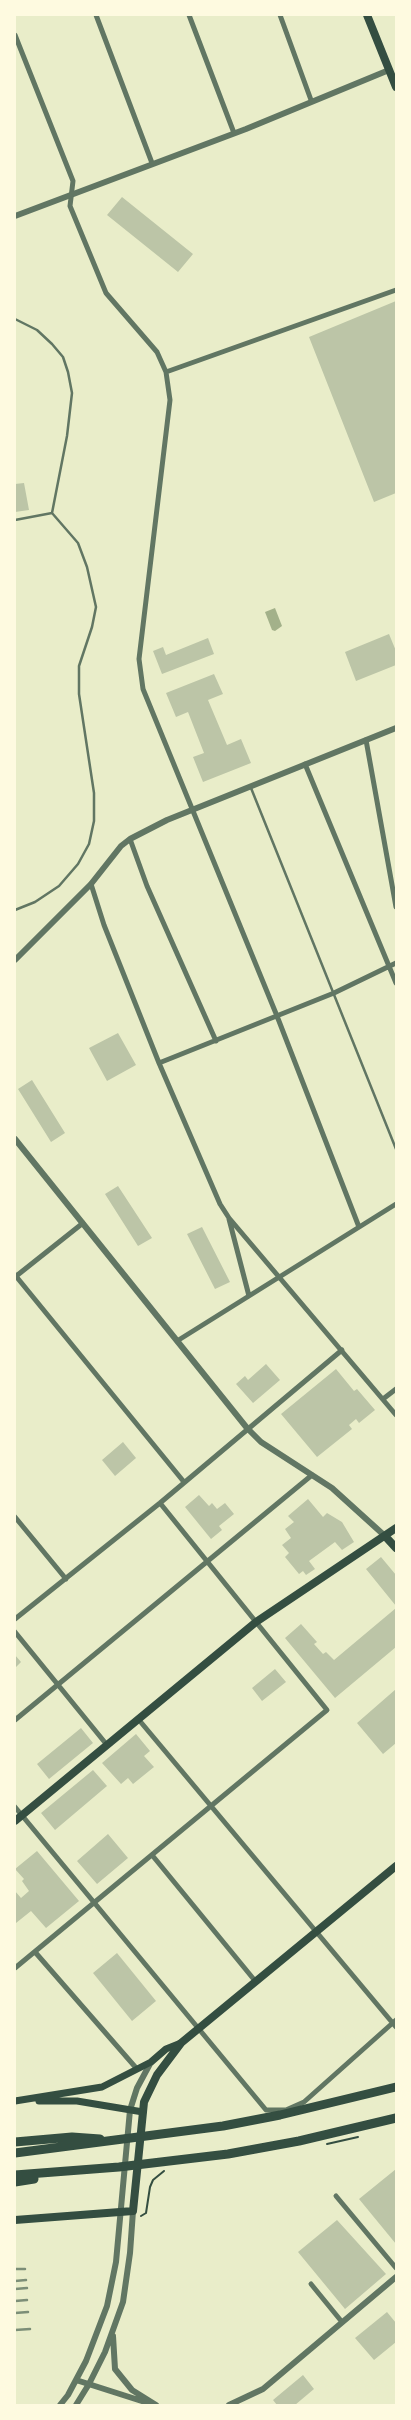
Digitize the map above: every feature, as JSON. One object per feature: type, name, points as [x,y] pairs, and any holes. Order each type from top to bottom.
[{"type":"highway","points":[[15,2153],[122,2140],[280,2115],[396,2087]]},
{"type":"highway","points":[[15,2176],[191,2159],[266,2148],[396,2118]]},
{"type":"highway","points":[[15,2142],[72,2137],[122,2140]]},
{"type":"highway","points":[[15,2182],[83,2170]]},
{"type":"main road","points":[[367,15],[392,68],[396,87]]},
{"type":"main road","points":[[15,1821],[256,1622],[396,1528]]},
{"type":"main road","points":[[385,1536],[396,1548]]},
{"type":"main road","points":[[15,2220],[133,2212],[144,2102],[157,2076],[181,2043],[316,1934],[396,1866]]},
{"type":"main road","points":[[16,2101],[102,2087],[137,2070],[151,2062],[166,2049],[181,2043]]},
{"type":"main road","points":[[16,2101],[78,2101],[143,2112]]},
{"type":"street","points":[[96,15],[152,163]]},
{"type":"street","points":[[188,15],[234,133]]},
{"type":"street","points":[[280,15],[311,100]]},
{"type":"street","points":[[15,35],[73,181],[70,206],[106,292],[157,352],[166,372],[170,400],[149,569],[140,674],[143,689],[277,1016],[358,1227]]},
{"type":"street","points":[[15,216],[234,133],[392,68]]},
{"type":"street","points":[[166,372],[396,290]]},
{"type":"street","points":[[16,957],[92,884],[121,846],[130,839],[192,810],[396,728]]},
{"type":"street","points":[[366,740],[396,907]]},
{"type":"street","points":[[305,764],[396,983]]},
{"type":"street","points":[[130,839],[148,886],[216,1041]]},
{"type":"street","points":[[92,884],[104,925],[159,1063],[210,1184],[229,1218],[396,1415]]},
{"type":"street","points":[[159,1063],[334,993],[396,963]]},
{"type":"street","points":[[15,1139],[247,1428],[261,1442],[312,1475],[355,1507],[385,1536]]},
{"type":"street","points":[[177,1340],[396,1204]]},
{"type":"street","points":[[229,1218],[249,1296]]},
{"type":"street","points":[[83,1223],[15,1276],[184,1482]]},
{"type":"street","points":[[15,1619],[160,1503],[342,1350]]},
{"type":"street","points":[[383,1399],[396,1389]]},
{"type":"street","points":[[15,1720],[312,1475]]},
{"type":"street","points":[[15,1968],[327,1710],[160,1503]]},
{"type":"street","points":[[15,1517],[66,1579]]},
{"type":"street","points":[[15,1632],[107,1745]]},
{"type":"street","points":[[15,1807],[266,2110],[286,2110],[304,2102],[394,2024],[316,1934],[139,1720]]},
{"type":"street","points":[[152,1855],[256,1982]]},
{"type":"street","points":[[35,1952],[137,2070]]},
{"type":"street","points":[[60,2405],[76,2380],[107,2306],[115,2272],[122,2213],[130,2110],[137,2088],[151,2062]]},
{"type":"street","points":[[336,2196],[396,2268]]},
{"type":"street","points":[[76,2405],[90,2384],[114,2330],[127,2276],[133,2212]]},
{"type":"street","points":[[229,2405],[263,2389],[396,2277]]},
{"type":"street","points":[[312,2284],[342,2322]]},
{"type":"street","points":[[114,2330],[115,2369],[132,2390],[156,2405]]},
{"type":"street","points":[[76,2380],[156,2405]]},
{"type":"lane","points":[[15,319],[37,330],[52,344],[63,357],[68,372],[72,393],[67,436],[52,513]]},
{"type":"lane","points":[[15,520],[52,513]]},
{"type":"lane","points":[[15,910],[35,902],[59,886],[78,864],[88,844],[94,821],[94,793],[79,694],[79,666],[92,627],[96,606],[87,567],[78,543],[52,513]]},
{"type":"lane","points":[[250,786],[396,1149]]},
{"type":"shaded area","points":[[275,608],[282,626],[275,631],[272,630],[265,612]]},
{"type":"building","points":[[122,197],[193,254],[178,272],[107,215]]},
{"type":"building","points":[[396,301],[396,493],[374,502],[309,337]]},
{"type":"building","points":[[24,483],[29,510],[15,512],[15,484]]},
{"type":"building","points":[[389,634],[396,651],[396,665],[356,681],[345,652]]},
{"type":"building","points":[[208,638],[214,654],[162,674],[153,651],[163,647],[166,655]]},
{"type":"building","points":[[214,674],[223,694],[208,700],[227,745],[241,739],[251,763],[203,782],[193,757],[204,753],[188,712],[176,717],[166,693]]},
{"type":"building","points":[[118,1033],[136,1065],[107,1081],[89,1048]]},
{"type":"building","points":[[32,1080],[65,1133],[51,1142],[18,1089]]},
{"type":"building","points":[[118,1186],[152,1238],[138,1246],[105,1194]]},
{"type":"building","points":[[202,1227],[230,1282],[215,1289],[187,1234]]},
{"type":"building","points":[[266,1364],[280,1380],[253,1403],[236,1384],[245,1376],[248,1380]]},
{"type":"building","points":[[336,1369],[354,1391],[357,1389],[375,1410],[359,1423],[356,1419],[349,1425],[352,1429],[317,1457],[281,1414]]},
{"type":"building","points":[[123,1442],[136,1458],[115,1476],[102,1460]]},
{"type":"building","points":[[199,1495],[209,1506],[212,1503],[217,1509],[225,1503],[234,1514],[219,1526],[222,1530],[211,1539],[185,1507]]},
{"type":"building","points":[[308,1499],[323,1517],[327,1513],[342,1522],[354,1542],[342,1550],[335,1542],[309,1561],[315,1569],[306,1575],[303,1571],[299,1574],[285,1557],[289,1553],[282,1545],[291,1538],[285,1529],[294,1522],[288,1516]]},
{"type":"building","points":[[381,1557],[396,1575],[396,1606],[366,1569]]},
{"type":"building","points":[[396,1608],[396,1647],[335,1698],[285,1638],[301,1624],[317,1642],[314,1644],[323,1654],[326,1652],[334,1660]]},
{"type":"building","points":[[15,1655],[21,1662],[15,1668]]},
{"type":"building","points":[[275,1669],[286,1682],[262,1701],[252,1688]]},
{"type":"building","points":[[396,1689],[396,1743],[383,1754],[357,1723]]},
{"type":"building","points":[[81,1728],[93,1743],[49,1779],[37,1764]]},
{"type":"building","points":[[136,1734],[150,1751],[144,1756],[154,1767],[133,1784],[128,1778],[121,1784],[102,1763]]},
{"type":"building","points":[[93,1770],[107,1786],[55,1830],[41,1813]]},
{"type":"building","points":[[108,1834],[128,1858],[97,1884],[77,1861]]},
{"type":"building","points":[[37,1851],[79,1901],[46,1928],[31,1911],[15,1922],[15,1891],[21,1898],[29,1891],[22,1881],[24,1879],[15,1869]]},
{"type":"building","points":[[117,1953],[156,2001],[132,2021],[93,1973]]},
{"type":"building","points":[[396,2169],[396,2244],[359,2199]]},
{"type":"building","points":[[337,2220],[386,2274],[345,2309],[298,2252]]},
{"type":"building","points":[[387,2312],[396,2323],[396,2342],[374,2360],[355,2338]]},
{"type":"building","points":[[303,2375],[314,2389],[295,2405],[277,2405],[273,2400]]},
{"type":"railway","points":[[15,2269],[25,2269]]},
{"type":"railway","points":[[15,2281],[26,2280]]},
{"type":"railway","points":[[15,2289],[27,2288]]},
{"type":"railway","points":[[15,2301],[27,2300]]},
{"type":"railway","points":[[15,2313],[28,2312]]},
{"type":"railway","points":[[15,2330],[30,2329]]}]
